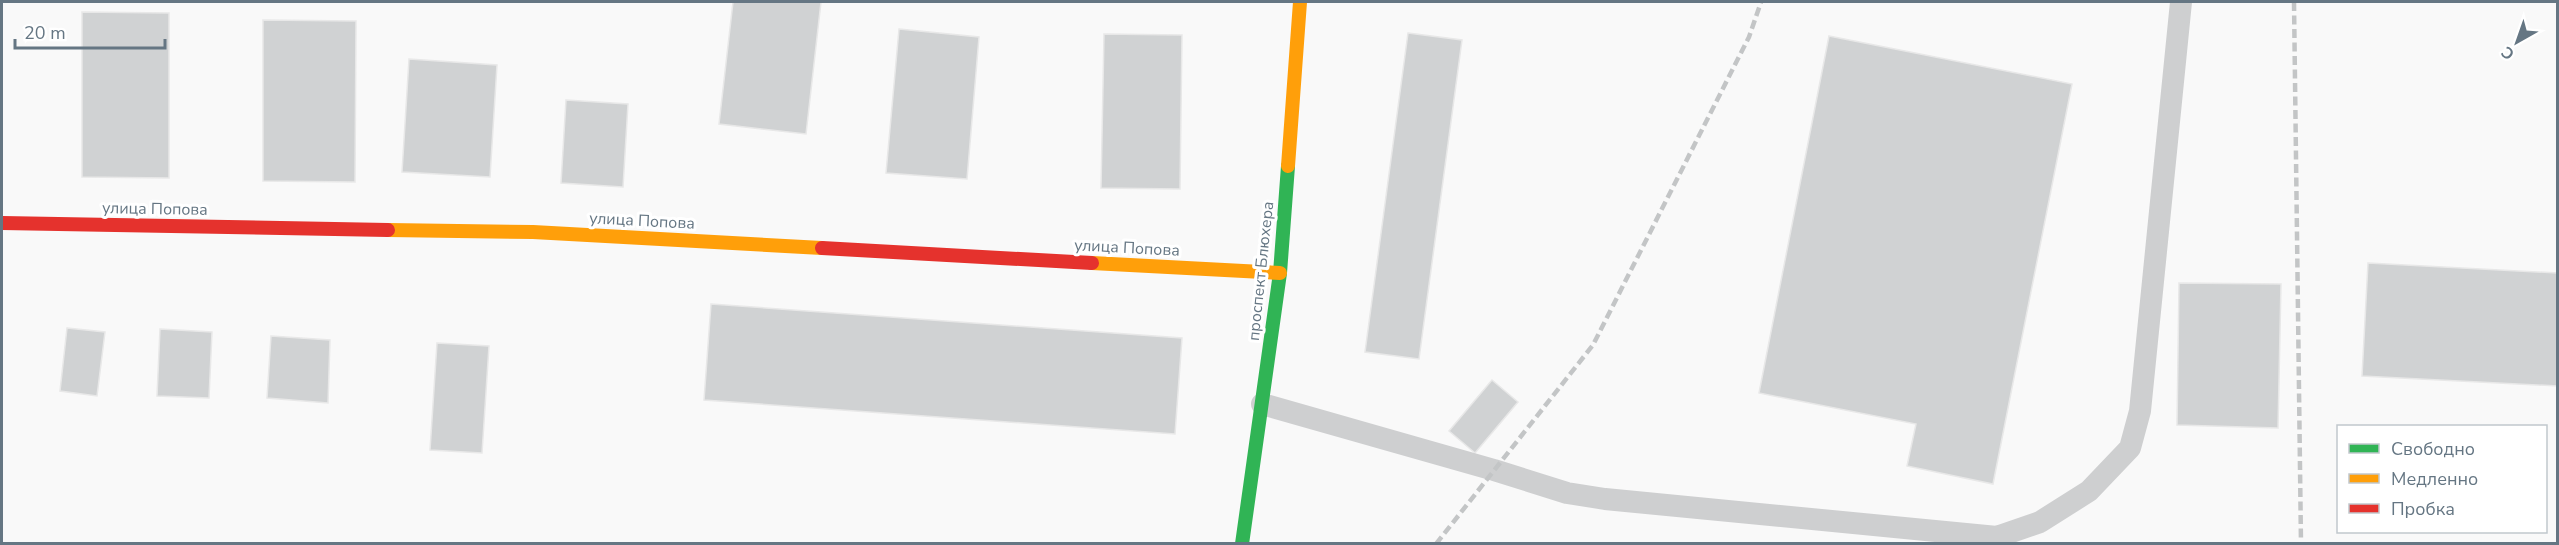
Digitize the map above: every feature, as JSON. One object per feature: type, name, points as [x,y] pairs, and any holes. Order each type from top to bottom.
[{"type":"street","name":"проспект Блюхера","points":[[1242,543],[1280,273],[1300,2]]},
{"type":"street","name":"улица Попова","points":[[2,223],[533,232],[1280,273]]},
{"type":"lane","points":[[1262,404],[1494,470],[1567,494],[1605,500],[1997,537],[2040,522],[2089,491],[2130,448],[2138,420],[2181,2]]},
{"type":"building","points":[[733,2],[821,2],[806,134],[719,124]]},
{"type":"building","points":[[82,12],[169,13],[169,178],[82,177]]},
{"type":"building","points":[[263,20],[356,21],[355,182],[263,181]]},
{"type":"building","points":[[899,29],[979,37],[967,179],[886,173]]},
{"type":"building","points":[[1408,33],[1462,40],[1419,359],[1365,352]]},
{"type":"building","points":[[1104,34],[1182,35],[1180,189],[1101,188]]},
{"type":"building","points":[[1829,36],[2072,84],[1993,484],[1907,466],[1916,424],[1759,393]]},
{"type":"building","points":[[409,59],[497,65],[490,177],[402,172]]},
{"type":"building","points":[[566,100],[628,104],[623,187],[561,183]]},
{"type":"building","points":[[2368,263],[2558,273],[2558,386],[2362,376]]},
{"type":"building","points":[[2179,283],[2281,284],[2278,428],[2177,425]]},
{"type":"building","points":[[711,304],[1182,338],[1175,434],[704,400]]},
{"type":"building","points":[[67,328],[105,332],[97,396],[60,391]]},
{"type":"building","points":[[160,329],[212,332],[209,398],[157,396]]},
{"type":"building","points":[[271,336],[330,340],[328,403],[267,398]]},
{"type":"building","points":[[437,343],[489,346],[482,453],[430,450]]},
{"type":"building","points":[[1492,380],[1518,402],[1475,453],[1449,431]]},
{"type":"railway","points":[[1436,544],[1593,345],[1749,37],[1761,2]]},
{"type":"railway","points":[[2294,2],[2301,544]]},
{"type":"traffic: fast","points":[[1242,544],[1280,273],[1288,166]]},
{"type":"traffic: slow","points":[[1288,166],[1300,2]]},
{"type":"traffic: slow","points":[[388,230],[533,232],[822,248]]},
{"type":"traffic: slow","points":[[1092,263],[1280,273]]},
{"type":"traffic: jam","points":[[2,223],[388,230]]},
{"type":"traffic: jam","points":[[822,248],[1092,263]]}]
